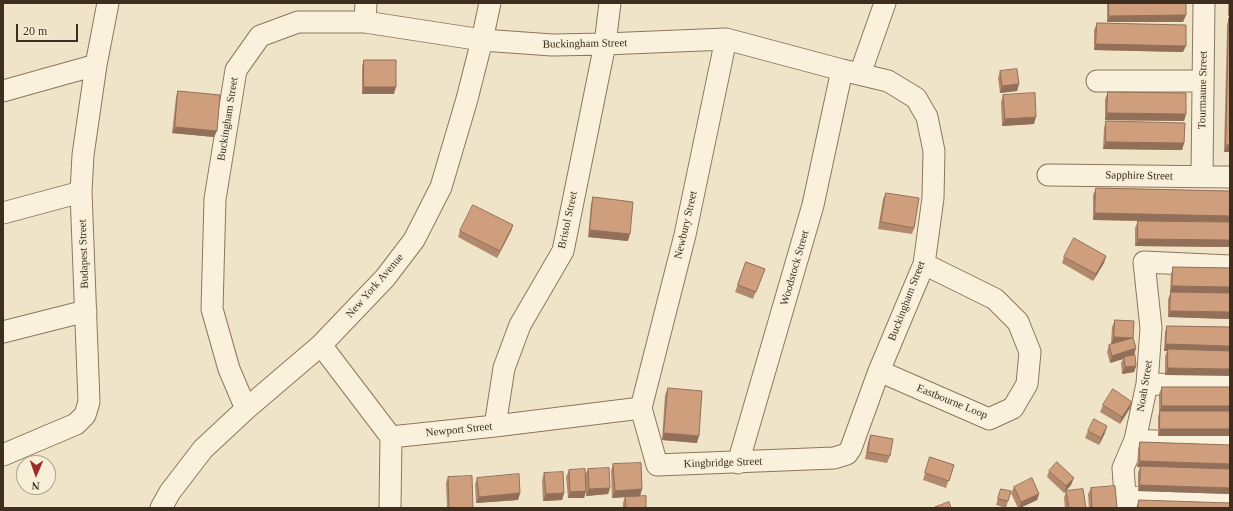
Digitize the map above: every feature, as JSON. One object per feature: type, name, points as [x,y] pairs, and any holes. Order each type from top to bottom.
[{"type":"street","name":"Budapest Street","points":[[3,455],[76,424],[85,415],[89,402],[81,192],[83,155],[96,65],[108,3]]},
{"type":"street","name":"New York Avenue","points":[[161,508],[170,492],[203,449],[246,409],[321,345],[385,278],[414,240],[441,186],[468,99],[490,3]]},
{"type":"street","name":"Bristol Street","points":[[495,426],[504,368],[520,326],[563,251],[605,44],[610,3]]},
{"type":"street","name":"Woodstock Street","points":[[738,462],[851,72],[885,3]]},
{"type":"street","name":"Tourmaune Street","points":[[1202,176],[1204,3]]},
{"type":"street","name":"Buckingham Street","points":[[246,409],[229,369],[212,309],[215,199],[236,70],[260,36],[298,22],[365,13],[482,40],[552,45],[726,39],[888,81],[916,98],[927,117],[934,151],[934,190],[924,264],[879,371],[851,448],[847,454]]},
{"type":"street","name":"Newbury Street","points":[[641,408],[685,235],[726,39]]},
{"type":"street","points":[[3,91],[96,65]]},
{"type":"street","points":[[1097,81],[1203,81]]},
{"type":"street","name":"Sapphire Street","points":[[1048,175],[1230,177]]},
{"type":"street","points":[[3,213],[81,192]]},
{"type":"street","name":"Noah Street","points":[[1126,502],[1123,468],[1135,440],[1159,328],[1144,262],[1230,266]]},
{"type":"street","name":"Eastbourne Loop","points":[[879,371],[989,419],[1013,408],[1027,384],[1030,352],[1018,322],[995,299],[924,264]]},
{"type":"street","points":[[3,332],[86,311]]},
{"type":"street","points":[[321,345],[391,437],[390,508]]},
{"type":"street","points":[[1147,384],[1230,385]]},
{"type":"street","name":"Newport Street","points":[[391,437],[641,408]]},
{"type":"street","name":"Kingbridge Street","points":[[641,408],[657,465],[834,458],[847,454]]},
{"type":"street","points":[[1135,440],[1230,445]]},
{"type":"street","points":[[1126,502],[1230,500]]},
{"type":"building","points":[[1109,3],[1186,3],[1186,15],[1109,16]]},
{"type":"building","points":[[1229,18],[1230,145],[1226,145]]},
{"type":"building","points":[[1097,23],[1186,25],[1186,46],[1096,44]]},
{"type":"building","points":[[364,60],[396,60],[396,87],[364,87]]},
{"type":"building","points":[[1017,69],[1019,84],[1002,86],[1000,71]]},
{"type":"building","points":[[178,91],[220,95],[217,131],[175,127]]},
{"type":"building","points":[[1108,92],[1186,93],[1186,114],[1107,113]]},
{"type":"building","points":[[1035,93],[1036,117],[1005,119],[1003,95]]},
{"type":"building","points":[[1106,121],[1185,123],[1184,143],[1106,142]]},
{"type":"building","points":[[1096,188],[1230,191],[1230,216],[1095,213]]},
{"type":"building","points":[[886,193],[919,198],[914,228],[881,222]]},
{"type":"building","points":[[593,197],[633,202],[630,234],[590,230]]},
{"type":"building","points":[[473,205],[513,225],[500,251],[460,231]]},
{"type":"building","points":[[1138,221],[1230,222],[1230,240],[1138,239]]},
{"type":"building","points":[[1074,238],[1106,256],[1096,274],[1064,257]]},
{"type":"building","points":[[746,262],[765,269],[756,292],[738,285]]},
{"type":"building","points":[[1173,267],[1230,268],[1230,287],[1172,286]]},
{"type":"building","points":[[1171,292],[1230,293],[1230,312],[1170,311]]},
{"type":"building","points":[[1115,320],[1134,321],[1133,338],[1114,337]]},
{"type":"building","points":[[1167,326],[1230,327],[1230,346],[1166,344]]},
{"type":"building","points":[[1133,338],[1136,348],[1112,356],[1109,345]]},
{"type":"building","points":[[1168,349],[1230,351],[1230,369],[1168,368]]},
{"type":"building","points":[[1135,355],[1136,366],[1125,367],[1124,357]]},
{"type":"building","points":[[1162,387],[1230,387],[1230,406],[1162,406]]},
{"type":"building","points":[[668,388],[702,391],[699,436],[664,433]]},
{"type":"building","points":[[1113,389],[1132,402],[1122,417],[1103,405]]},
{"type":"building","points":[[1160,411],[1230,411],[1230,429],[1160,429]]},
{"type":"building","points":[[1094,419],[1107,426],[1101,438],[1088,431]]},
{"type":"building","points":[[871,435],[893,439],[890,456],[868,452]]},
{"type":"building","points":[[1140,442],[1230,445],[1230,464],[1140,461]]},
{"type":"building","points":[[930,457],[954,465],[949,481],[925,473]]},
{"type":"building","points":[[1057,462],[1074,478],[1066,486],[1049,471]]},
{"type":"building","points":[[641,463],[642,489],[615,491],[613,464]]},
{"type":"building","points":[[1141,466],[1230,469],[1230,488],[1140,485]]},
{"type":"building","points":[[609,468],[610,488],[589,489],[588,469]]},
{"type":"building","points":[[585,469],[586,491],[570,492],[569,470]]},
{"type":"building","points":[[563,472],[564,493],[546,494],[544,473]]},
{"type":"building","points":[[519,474],[520,493],[479,497],[477,478]]},
{"type":"building","points":[[472,476],[473,508],[449,508],[448,477]]},
{"type":"building","points":[[1032,478],[1039,494],[1021,502],[1014,487]]},
{"type":"building","points":[[1115,486],[1117,508],[1092,508],[1091,488]]},
{"type":"building","points":[[1001,489],[1011,491],[1008,501],[998,499]]},
{"type":"building","points":[[1083,489],[1086,508],[1069,508],[1066,491]]},
{"type":"building","points":[[646,496],[646,508],[626,508],[625,497]]},
{"type":"building","points":[[1139,500],[1230,503],[1230,508],[1138,508]]},
{"type":"building","points":[[949,502],[951,508],[933,508]]}]
